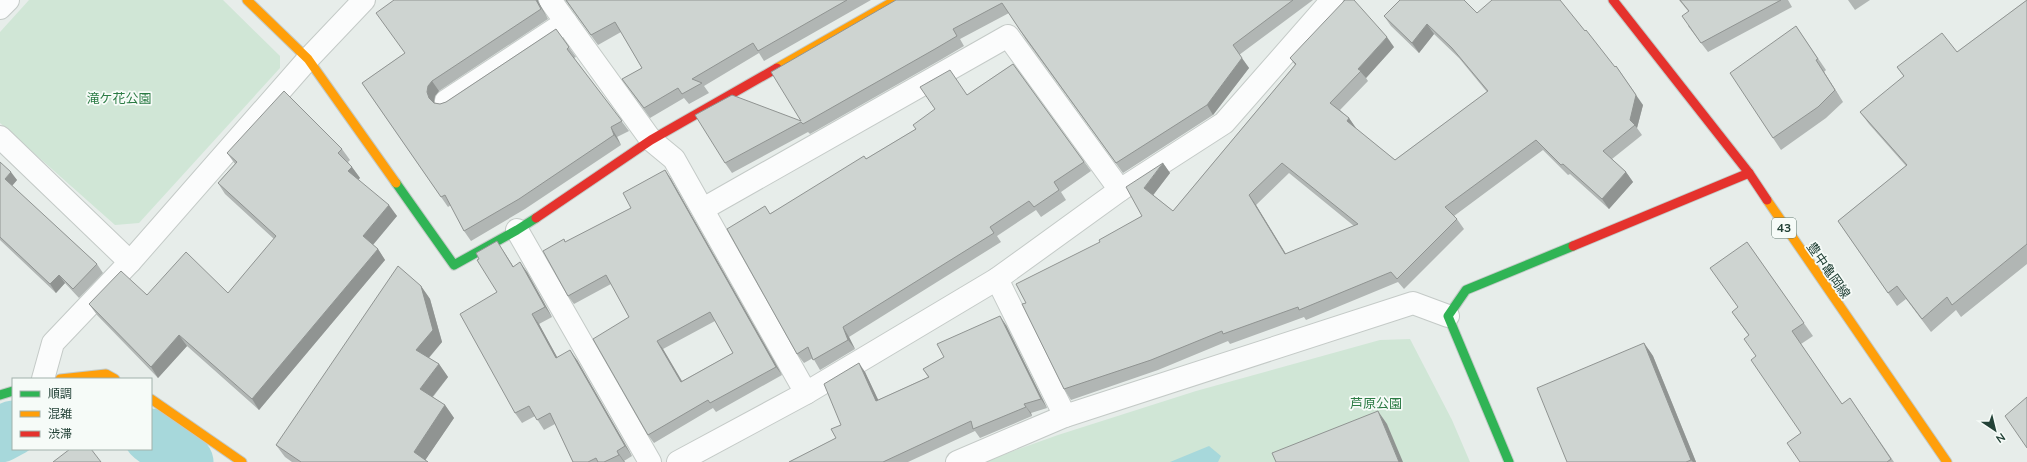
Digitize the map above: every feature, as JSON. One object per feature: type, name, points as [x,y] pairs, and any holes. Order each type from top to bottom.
[{"type":"street","points":[[0,8],[8,0]]},
{"type":"street","points":[[247,0],[308,59],[454,265],[516,230],[651,140],[896,0]]},
{"type":"street","points":[[43,378],[53,343],[130,262],[308,59],[364,0]]},
{"type":"street","points":[[550,0],[651,140],[674,159],[806,393]]},
{"type":"street","points":[[678,462],[806,393],[997,279],[1120,190],[1224,123],[1332,0]]},
{"type":"street","name":"豊中亀岡線","points":[[1612,0],[1749,173],[1787,232],[1946,462]]},
{"type":"street","points":[[446,101],[566,22]]},
{"type":"street","points":[[703,209],[1008,36],[1120,190]]},
{"type":"street","points":[[0,137],[130,262]]},
{"type":"street","points":[[1448,316],[1466,290],[1749,173]]},
{"type":"street","points":[[516,230],[650,462]]},
{"type":"street","points":[[997,279],[1065,416]]},
{"type":"street","points":[[957,462],[1065,416],[1413,303],[1448,316],[1509,462]]},
{"type":"street","points":[[69,378],[106,374],[113,378]]},
{"type":"street","points":[[0,395],[12,391]]},
{"type":"street","points":[[152,400],[242,462]]},
{"type":"green space","name":"滝ケ花公園","points":[[29,0],[223,0],[280,56],[280,68],[139,223],[115,225],[0,123],[0,32]]},
{"type":"green space","name":"芦原公園","points":[[1410,339],[1452,420],[1470,462],[982,462],[1058,435],[1196,391],[1380,340]]},
{"type":"water","points":[[1209,446],[1221,456],[1218,462],[1170,462]]},
{"type":"building","points":[[394,0],[536,0],[541,9],[432,81],[428,86],[427,92],[429,98],[434,103],[440,104],[446,102],[556,29],[569,47],[567,49],[622,121],[611,127],[614,135],[519,199],[464,231],[445,195],[441,197],[362,83],[405,53],[376,13]]},
{"type":"building","points":[[566,0],[847,0],[758,51],[753,43],[692,79],[702,83],[682,94],[678,88],[644,108],[622,79],[642,68],[615,22],[591,35]]},
{"type":"building","points":[[896,0],[1293,0],[1233,45],[1242,58],[1207,105],[1116,163],[1002,3],[953,29],[957,36],[935,49],[803,124],[801,122],[725,163],[695,115],[732,95],[801,121],[771,72]]},
{"type":"building","points":[[1345,0],[1354,0],[1387,37],[1358,69],[1361,71],[1330,103],[1349,118],[1347,121],[1395,160],[1488,91],[1452,48],[1427,24],[1412,43],[1384,16],[1400,0],[1464,0],[1477,13],[1492,0],[1560,0],[1615,67],[1616,66],[1636,95],[1630,120],[1635,125],[1603,151],[1626,172],[1602,199],[1563,164],[1561,165],[1536,140],[1445,207],[1457,219],[1397,279],[1391,272],[1299,310],[1298,307],[1223,334],[1222,331],[1151,360],[1064,389],[1022,304],[1026,303],[1016,284],[1100,242],[1099,240],[1142,216],[1126,187],[1163,163],[1144,188],[1173,211],[1296,64],[1290,58]],"holes":[[[1282,163],[1358,224],[1285,254],[1249,195]]]},
{"type":"building","points":[[1680,0],[1781,0],[1701,43],[1682,16],[1689,11]]},
{"type":"building","points":[[2027,0],[2027,244],[1952,305],[1947,297],[1922,319],[1897,286],[1888,293],[1838,221],[1907,165],[1860,112],[1904,76],[1897,67],[1942,33],[1957,52]]},
{"type":"building","points":[[1796,26],[1818,59],[1816,60],[1835,90],[1818,107],[1773,138],[1730,73]]},
{"type":"building","points":[[1013,64],[1084,162],[1054,182],[1059,190],[1034,207],[1029,201],[990,227],[994,233],[843,327],[848,340],[813,360],[808,347],[797,354],[727,229],[765,206],[770,214],[864,156],[866,159],[916,129],[913,125],[935,109],[920,87],[950,70],[967,95]]},
{"type":"building","points":[[284,91],[342,149],[338,153],[352,167],[348,171],[389,205],[363,236],[378,249],[252,399],[179,335],[151,367],[89,304],[121,271],[147,295],[186,252],[228,293],[276,236],[218,183],[237,162],[227,153]]},
{"type":"building","points":[[0,162],[11,172],[5,179],[97,264],[73,289],[59,275],[50,284],[0,237]]},
{"type":"building","points":[[665,170],[776,367],[710,403],[708,400],[648,435],[593,339],[629,317],[606,275],[568,296],[543,251],[564,239],[565,242],[631,208],[623,193]],"holes":[[[710,312],[733,353],[681,382],[657,341]]]},
{"type":"building","points":[[497,241],[513,267],[520,262],[545,307],[532,314],[556,358],[570,350],[625,446],[617,451],[619,455],[604,462],[598,462],[596,458],[588,462],[573,462],[550,413],[537,420],[529,406],[515,413],[460,314],[497,292],[477,260],[479,259],[476,253]]},
{"type":"building","points":[[1747,242],[1804,323],[1792,331],[1842,404],[1850,398],[1891,459],[1887,462],[1800,462],[1787,443],[1801,433],[1751,360],[1756,356],[1744,339],[1749,335],[1732,312],[1738,307],[1710,268]]},
{"type":"building","points":[[398,266],[421,286],[433,330],[416,350],[439,364],[420,389],[445,405],[414,452],[428,462],[301,462],[276,445]]},
{"type":"building","points":[[1000,316],[1041,399],[1024,404],[1026,407],[973,429],[971,421],[883,462],[789,462],[836,438],[831,429],[841,425],[824,384],[859,363],[876,401],[929,377],[923,369],[944,357],[937,344]]},
{"type":"building","points":[[1644,343],[1691,460],[1686,462],[1567,462],[1537,388]]},
{"type":"building","points":[[2027,397],[2027,448],[2005,416]]},
{"type":"building","points":[[1378,411],[1399,462],[1276,462],[1272,453]]},
{"type":"building","points":[[69,450],[92,450],[101,462],[53,462]]},
{"type":"waterway","points":[[0,435],[12,429]]},
{"type":"waterway","points":[[152,437],[186,462]]},
{"type":"traffic: fast","points":[[396,183],[454,265],[536,218]]},
{"type":"traffic: fast","points":[[1509,462],[1448,316],[1466,290],[1573,246]]},
{"type":"traffic: fast","points":[[0,395],[12,391]]},
{"type":"traffic: slow","points":[[247,0],[308,59],[396,183]]},
{"type":"traffic: slow","points":[[777,68],[896,0]]},
{"type":"traffic: slow","points":[[1767,200],[1947,462]]},
{"type":"traffic: slow","points":[[69,378],[106,374],[113,378]]},
{"type":"traffic: slow","points":[[152,400],[242,462]]},
{"type":"traffic: jam","points":[[1613,0],[1749,173],[1767,200]]},
{"type":"traffic: jam","points":[[536,218],[651,140],[777,68]]},
{"type":"traffic: jam","points":[[1573,246],[1749,173]]}]
